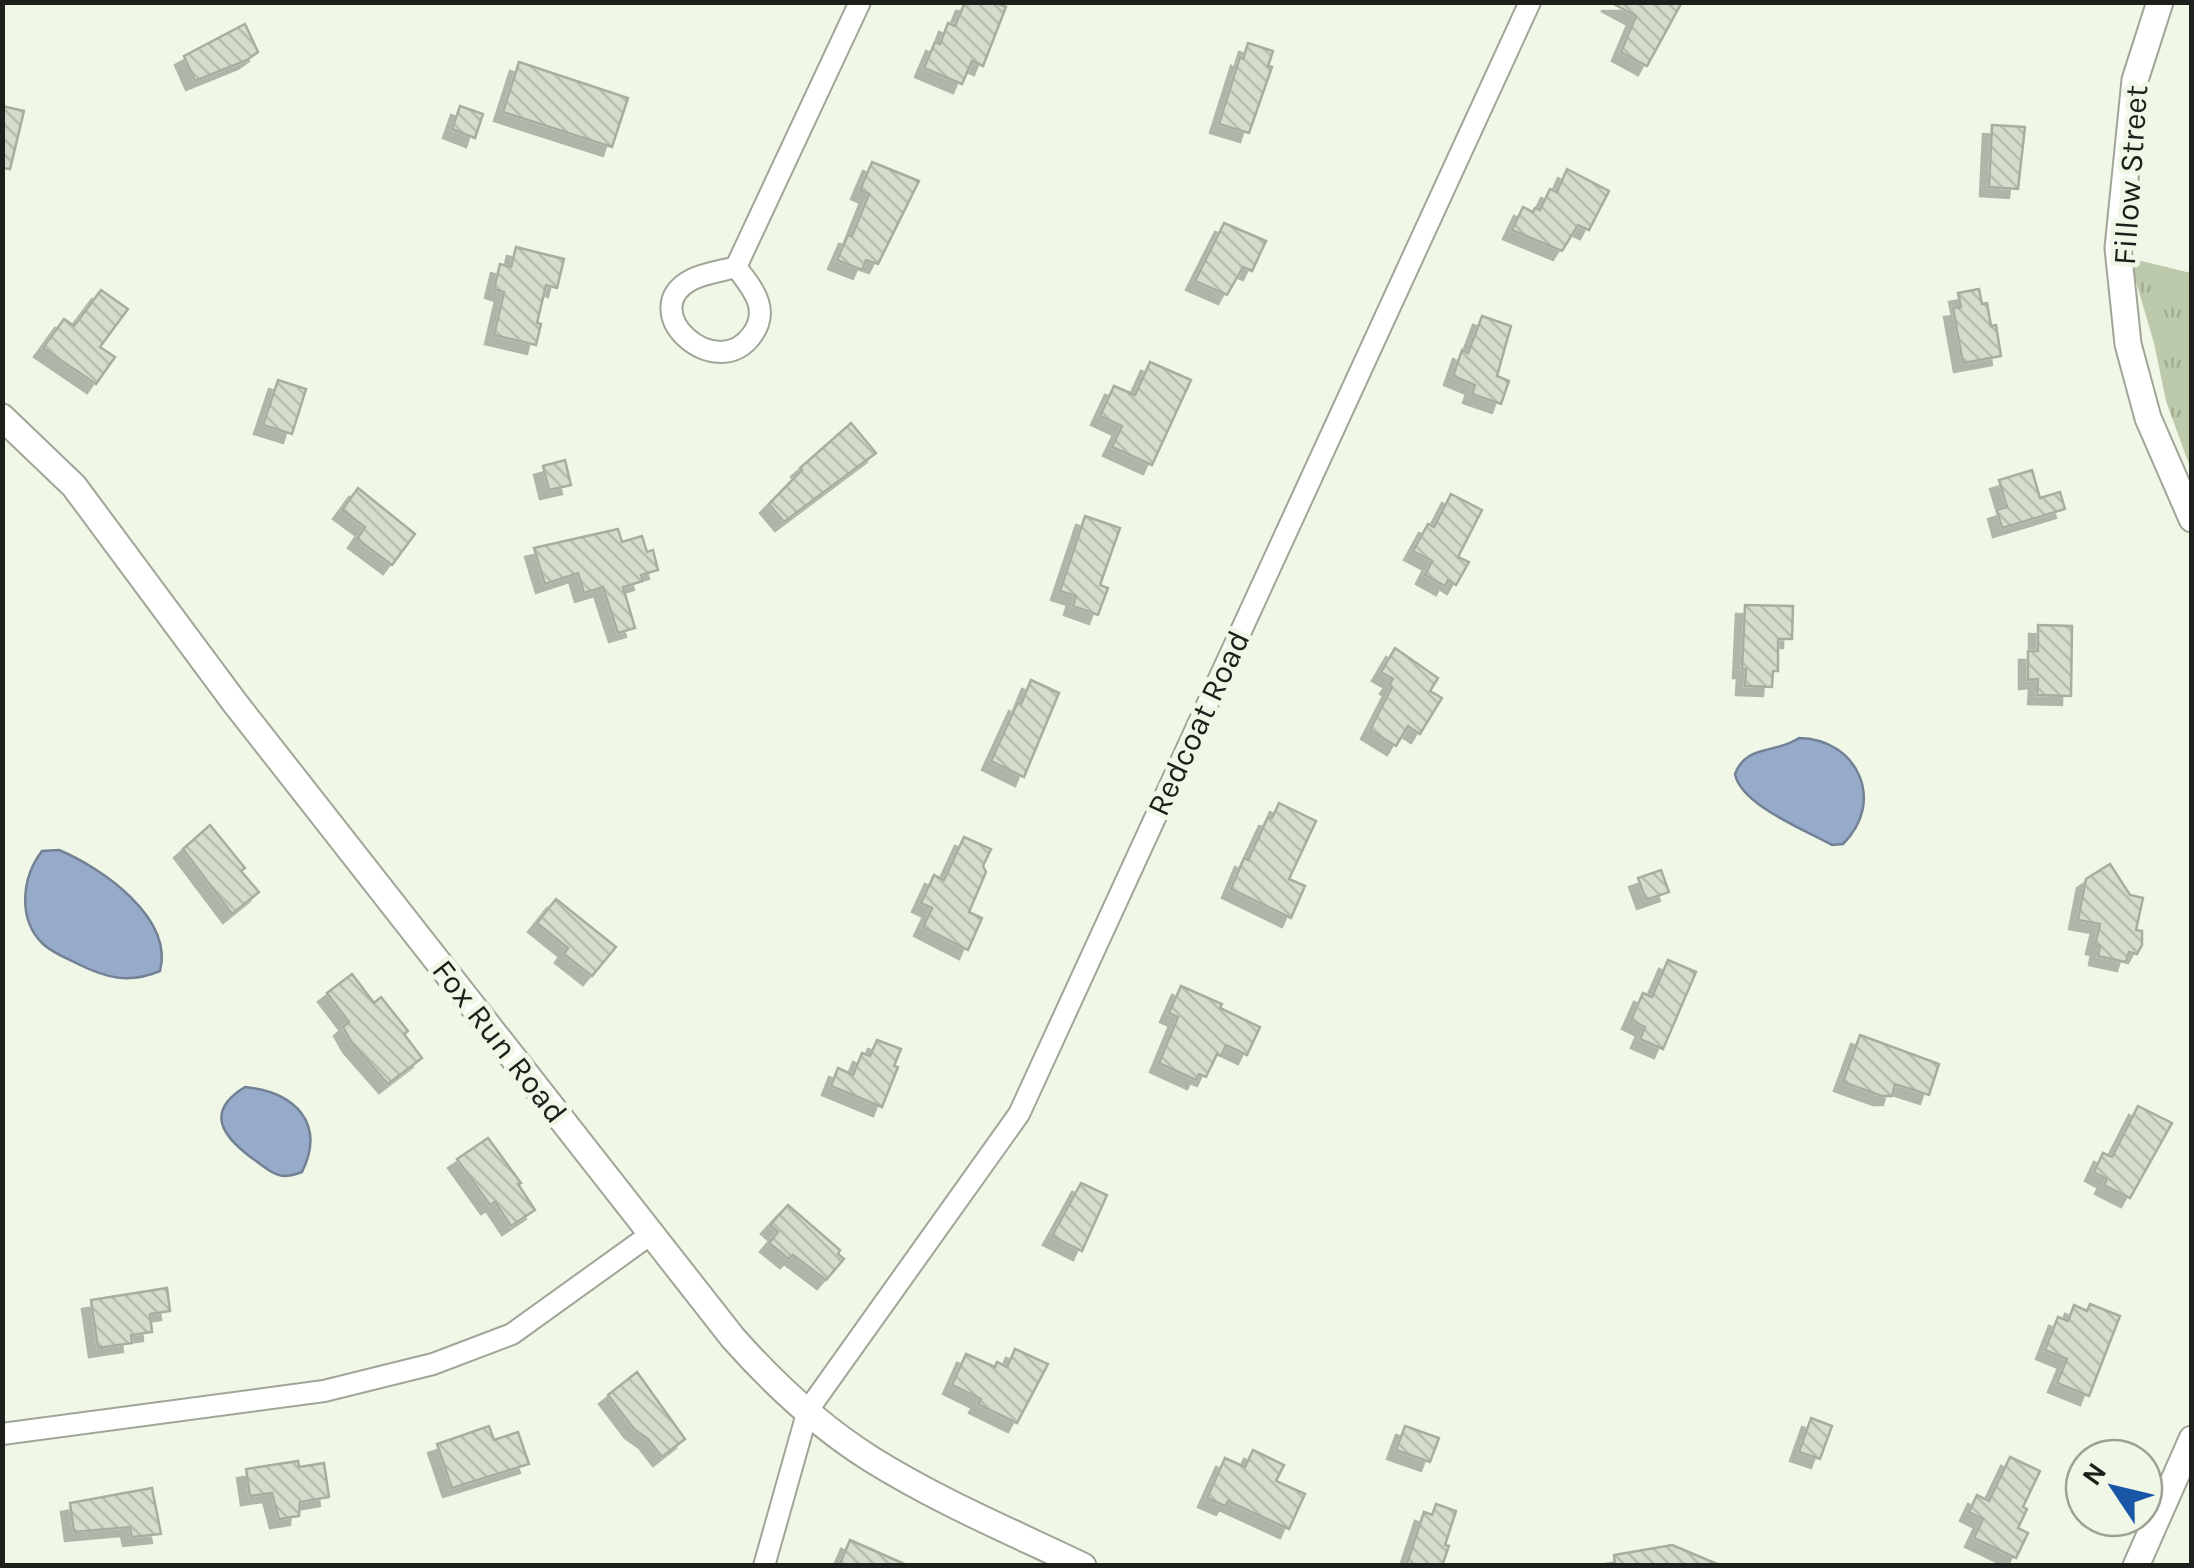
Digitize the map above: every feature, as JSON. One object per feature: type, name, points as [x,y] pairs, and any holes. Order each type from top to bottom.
[{"type":"street","points":[[736,267],[762,310],[758,327],[748,341],[730,351],[716,353],[678,331],[671,307],[687,282],[736,267],[860,2]]},
{"type":"street","name":"Redcoat Road","points":[[764,1566],[808,1410],[1019,1114],[1530,2]]},
{"type":"street","name":"Fillow Street","points":[[2160,2],[2134,80],[2118,248],[2128,344],[2148,418],[2192,519]]},
{"type":"street","name":"Fox Run Road","points":[[2,417],[74,486],[235,703],[651,1234],[769,1378],[868,1457],[1083,1566]]},
{"type":"street","points":[[2,1434],[324,1391],[433,1364],[512,1334],[651,1234]]},
{"type":"street","points":[[2136,1566],[2192,1440]]},
{"type":"green space","points":[[2129,258],[2191,273],[2191,470],[2166,401]]},
{"type":"water","points":[[1799,738],[1837,749],[1859,776],[1864,792],[1863,810],[1843,844],[1832,845],[1776,816],[1749,796],[1735,774],[1746,758]]},
{"type":"water","points":[[59,850],[114,882],[146,914],[161,951],[160,971],[128,978],[108,976],[43,944],[29,923],[27,885],[42,851]]},
{"type":"water","points":[[245,1087],[278,1096],[301,1113],[310,1139],[302,1172],[285,1176],[274,1173],[245,1153],[228,1135],[221,1116],[224,1106]]},
{"type":"building","points":[[965,2],[995,2],[1006,7],[983,66],[972,61],[962,84],[924,68],[935,42],[940,44],[948,23],[955,26]]},
{"type":"building","points":[[1610,2],[1682,2],[1647,66],[1621,52],[1636,16]]},
{"type":"building","points":[[245,24],[258,52],[195,81],[184,56]]},
{"type":"building","points":[[1248,43],[1273,51],[1268,66],[1272,67],[1249,133],[1219,124]]},
{"type":"building","points":[[519,62],[628,98],[612,147],[503,112]]},
{"type":"building","points":[[2,106],[24,111],[10,169],[2,168]]},
{"type":"building","points":[[460,106],[483,114],[475,138],[452,129]]},
{"type":"building","points":[[1992,125],[2025,127],[2018,189],[1989,187]]},
{"type":"building","points":[[872,162],[919,181],[878,264],[866,260],[862,270],[837,260],[848,235],[852,236],[869,194],[860,190]]},
{"type":"building","points":[[1567,169],[1609,191],[1589,230],[1578,225],[1562,251],[1512,230],[1523,207],[1533,212],[1535,208],[1540,210],[1550,189],[1557,192]]},
{"type":"building","points":[[1224,223],[1266,241],[1252,271],[1243,267],[1227,295],[1195,281]]},
{"type":"building","points":[[516,247],[564,259],[557,288],[546,285],[536,345],[494,335],[504,292],[494,289],[500,264],[511,267]]},
{"type":"building","points":[[1979,289],[1982,304],[1987,303],[1991,326],[1996,325],[2001,356],[1963,363],[1953,308],[1961,307],[1958,293]]},
{"type":"building","points":[[101,290],[128,309],[100,347],[115,357],[96,384],[43,348],[64,319],[74,326]]},
{"type":"building","points":[[1482,316],[1511,326],[1497,376],[1509,381],[1501,404],[1472,394],[1475,385],[1453,376],[1462,350],[1468,353]]},
{"type":"building","points":[[1150,362],[1191,380],[1152,465],[1112,447],[1122,426],[1100,416],[1114,386],[1135,395]]},
{"type":"building","points":[[278,380],[306,389],[292,434],[263,425]]},
{"type":"building","points":[[851,423],[876,453],[784,522],[769,504],[800,468]]},
{"type":"building","points":[[565,460],[571,485],[549,490],[543,466]]},
{"type":"building","points":[[2032,470],[2040,498],[2060,492],[2065,509],[2002,528],[1997,510],[2007,507],[1999,480]]},
{"type":"building","points":[[358,488],[415,534],[392,565],[357,539],[365,527],[342,510]]},
{"type":"building","points":[[1451,494],[1482,510],[1458,557],[1469,562],[1456,585],[1448,580],[1445,586],[1425,575],[1432,561],[1413,551],[1428,524],[1434,527]]},
{"type":"building","points":[[1085,516],[1120,528],[1100,585],[1108,588],[1098,615],[1073,606],[1076,596],[1060,591]]},
{"type":"building","points":[[618,529],[622,542],[642,536],[647,552],[653,550],[658,570],[641,575],[643,581],[623,587],[635,628],[618,633],[603,587],[584,593],[578,573],[545,584],[534,548]]},
{"type":"building","points":[[1745,605],[1793,606],[1792,639],[1778,639],[1778,671],[1773,671],[1772,687],[1745,686]]},
{"type":"building","points":[[2038,625],[2072,626],[2071,696],[2037,695],[2038,679],[2028,680],[2028,651],[2038,651]]},
{"type":"building","points":[[1395,648],[1438,678],[1430,691],[1442,698],[1420,734],[1408,726],[1396,746],[1370,730],[1392,687],[1389,685],[1393,679],[1381,672]]},
{"type":"building","points":[[1031,680],[1059,693],[1024,777],[991,761]]},
{"type":"building","points":[[1279,803],[1316,821],[1289,879],[1305,886],[1291,918],[1231,889],[1244,858],[1248,860]]},
{"type":"building","points":[[210,825],[259,892],[232,914],[183,849]]},
{"type":"building","points":[[964,837],[991,849],[969,912],[982,918],[968,950],[923,927],[932,908],[921,903],[934,875],[944,880]]},
{"type":"building","points":[[2110,864],[2130,895],[2143,898],[2136,930],[2142,931],[2142,945],[2137,954],[2129,952],[2126,962],[2098,956],[2100,946],[2095,945],[2100,924],[2078,920],[2086,879]]},
{"type":"building","points":[[1661,870],[1669,892],[1646,900],[1638,878]]},
{"type":"building","points":[[556,899],[616,947],[592,976],[564,954],[568,948],[537,923]]},
{"type":"building","points":[[1668,960],[1696,972],[1663,1049],[1640,1039],[1645,1027],[1631,1020],[1643,993],[1652,997]]},
{"type":"building","points":[[352,974],[374,1003],[381,997],[408,1031],[404,1034],[422,1058],[388,1084],[352,1043],[343,1027],[349,1022],[327,993]]},
{"type":"building","points":[[1181,986],[1260,1027],[1247,1055],[1226,1045],[1206,1077],[1199,1074],[1196,1080],[1159,1063],[1178,1017],[1169,1013]]},
{"type":"building","points":[[1860,1035],[1939,1064],[1929,1095],[1895,1084],[1892,1096],[1882,1096],[1843,1082]]},
{"type":"building","points":[[877,1040],[901,1049],[882,1107],[831,1086],[838,1068],[853,1075],[862,1053],[870,1056]]},
{"type":"building","points":[[2138,1106],[2172,1123],[2130,1198],[2104,1185],[2107,1179],[2094,1172],[2103,1153],[2112,1157]]},
{"type":"building","points":[[488,1138],[521,1183],[518,1184],[535,1210],[511,1226],[495,1202],[490,1205],[457,1159]]},
{"type":"building","points":[[1081,1183],[1107,1195],[1082,1251],[1052,1236]]},
{"type":"building","points":[[788,1205],[840,1250],[838,1254],[844,1259],[826,1280],[793,1255],[789,1259],[769,1243],[778,1232],[770,1225]]},
{"type":"building","points":[[167,1288],[170,1311],[150,1314],[152,1332],[131,1335],[132,1343],[98,1348],[91,1300]]},
{"type":"building","points":[[2090,1304],[2120,1316],[2089,1396],[2057,1383],[2067,1359],[2045,1350],[2058,1317],[2068,1321],[2074,1305],[2087,1311]]},
{"type":"building","points":[[1015,1349],[1048,1364],[1017,1423],[978,1404],[981,1399],[952,1385],[966,1354],[995,1367],[997,1362],[1007,1367]]},
{"type":"building","points":[[637,1372],[685,1439],[662,1457],[608,1395]]},
{"type":"building","points":[[1811,1418],[1832,1426],[1820,1459],[1799,1452]]},
{"type":"building","points":[[489,1426],[494,1440],[518,1432],[529,1464],[452,1488],[437,1444]]},
{"type":"building","points":[[1405,1426],[1439,1438],[1430,1462],[1396,1450]]},
{"type":"building","points":[[1253,1450],[1284,1465],[1276,1481],[1305,1494],[1289,1529],[1228,1501],[1225,1506],[1207,1498],[1225,1458],[1245,1467]]},
{"type":"building","points":[[2010,1457],[2040,1471],[2023,1507],[2027,1509],[2018,1528],[2028,1533],[2016,1558],[1974,1538],[1983,1519],[1969,1512],[1977,1495],[1989,1501]]},
{"type":"building","points":[[298,1461],[299,1467],[324,1463],[329,1497],[300,1502],[299,1516],[279,1519],[272,1493],[250,1496],[246,1469]]},
{"type":"building","points":[[152,1488],[161,1534],[132,1537],[130,1527],[74,1532],[70,1503]]},
{"type":"building","points":[[1436,1504],[1456,1511],[1442,1566],[1406,1566],[1424,1512],[1432,1515]]},
{"type":"building","points":[[850,1540],[909,1566],[839,1566]]},
{"type":"building","points":[[1672,1545],[1722,1566],[1615,1566],[1614,1555]]}]
